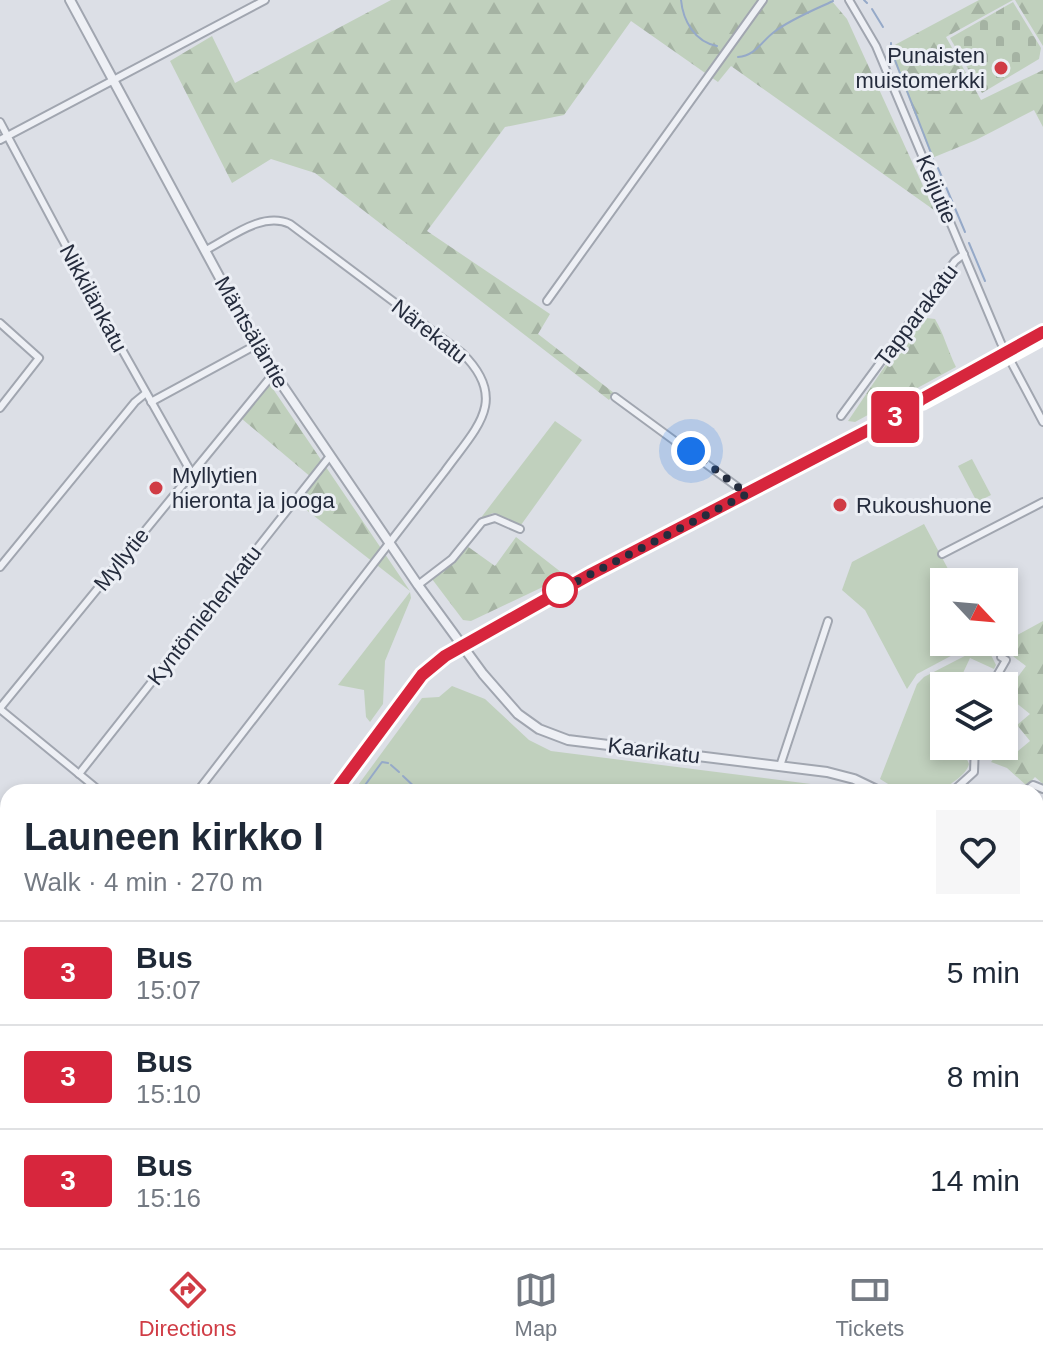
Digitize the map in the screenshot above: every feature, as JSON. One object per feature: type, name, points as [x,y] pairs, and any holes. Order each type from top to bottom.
[{"type":"main road","points":[[341,784],[422,675],[461,646],[591,574],[909,409],[922,399],[1008,355],[1043,332]]},
{"type":"main road","points":[[1008,355],[1043,342]]},
{"type":"street","name":"Mäntsäläntie","points":[[70,0],[256,345],[461,646]]},
{"type":"street","points":[[4,138],[265,0]]},
{"type":"street","points":[[547,301],[763,0]]},
{"type":"street","name":"Keijutie","points":[[849,0],[876,46],[1008,355],[1043,422]]},
{"type":"street","name":"Nikkilänkatu","points":[[0,122],[4,138],[191,472]]},
{"type":"street","name":"Närekatu","points":[[203,784],[479,424],[486,406],[483,378],[462,353],[283,220],[261,221],[206,250]]},
{"type":"street","name":"Tapparakatu","points":[[841,416],[955,261],[964,254]]},
{"type":"street","points":[[0,323],[39,358],[0,408]]},
{"type":"street","points":[[151,402],[256,345]]},
{"type":"street","name":"Myllytie","points":[[0,708],[274,373]]},
{"type":"street","points":[[0,567],[135,402],[146,393]]},
{"type":"street","points":[[615,397],[747,494]]},
{"type":"street","name":"Kyntömiehenkatu","points":[[79,774],[330,456]]},
{"type":"street","points":[[942,554],[1043,502]]},
{"type":"street","points":[[418,585],[452,559],[482,522],[495,518],[520,529]]},
{"type":"street","points":[[780,766],[828,621]]},
{"type":"street","name":"Kaarikatu","points":[[461,646],[518,714],[553,735],[568,740],[840,774],[863,784]]},
{"type":"street","points":[[999,672],[1006,660],[1001,657]]},
{"type":"street","points":[[0,708],[91,784]]},
{"type":"street","points":[[961,784],[974,772],[974,760]]},
{"type":"green space","points":[[391,0],[831,0],[847,19],[934,210],[731,66],[718,82],[631,21],[564,115],[505,127],[427,231],[550,314],[538,334],[614,393],[609,400],[315,173],[271,159],[232,183],[170,61],[212,36],[235,83]]},
{"type":"green space","points":[[979,0],[1013,0],[946,37],[981,100],[1043,70],[1043,127],[1034,110],[976,140],[932,158],[889,48]]},
{"type":"green space","points":[[1015,0],[1043,0],[1043,46]]},
{"type":"green space","points":[[1013,2],[1041,48],[1039,59],[982,93],[950,38]]},
{"type":"green space","points":[[918,317],[935,319],[956,367],[855,422],[848,421]]},
{"type":"green space","points":[[269,383],[410,591],[295,501],[312,478],[242,419]]},
{"type":"green space","points":[[555,421],[582,440],[521,525],[493,513],[480,519]]},
{"type":"green space","points":[[972,459],[991,495],[977,502],[958,466]]},
{"type":"green space","points":[[924,524],[948,568],[930,568],[930,656],[951,656],[917,674],[907,689],[865,610],[842,590],[852,562]]},
{"type":"green space","points":[[516,537],[566,576],[471,621],[463,620],[432,579],[467,546],[495,566]]},
{"type":"green space","points":[[410,592],[411,598],[385,661],[383,704],[370,722],[366,717],[364,690],[338,685]]},
{"type":"green space","points":[[1043,621],[1043,784],[1035,777],[1025,784],[1007,768],[991,762],[1018,760],[1018,751],[1030,741],[1018,726],[1030,714],[1018,704],[1018,677],[1026,666],[1014,657],[1018,656],[1018,635]]},
{"type":"green space","points":[[965,656],[992,656],[996,665],[994,669],[970,658],[964,672],[934,672]]},
{"type":"green space","points":[[930,674],[930,760],[967,760],[969,764],[965,772],[951,784],[888,784],[880,779],[917,684]]},
{"type":"green space","points":[[452,686],[485,699],[529,740],[551,751],[811,784],[359,784],[422,698],[439,697]]},
{"type":"waterway","points":[[681,0],[684,15],[696,35],[717,46]]},
{"type":"waterway","points":[[864,0],[867,3]]},
{"type":"waterway","points":[[738,57],[754,51],[788,23],[833,1]]},
{"type":"waterway","points":[[872,9],[883,27]]},
{"type":"waterway","points":[[891,43],[891,50],[933,158]]},
{"type":"waterway","points":[[938,168],[965,232]]},
{"type":"waterway","points":[[969,243],[985,281]]},
{"type":"waterway","points":[[366,784],[382,762],[388,763]]},
{"type":"waterway","points":[[391,765],[399,772]]},
{"type":"waterway","points":[[403,776],[412,784]]},
{"type":"bus line","name":"3","points":[[341,784],[422,675],[445,656],[591,574],[826,454],[1043,332]]},
{"type":"place","name":"Punaisten muistomerkki","points":[[1001,68]]},
{"type":"place","name":"Myllytien hieronta ja jooga","points":[[156,488]]},
{"type":"place","name":"Rukoushuone","points":[[840,505]]},
{"type":"route","points":[[560,590],[556,592],[747,494],[691,451]]}]
